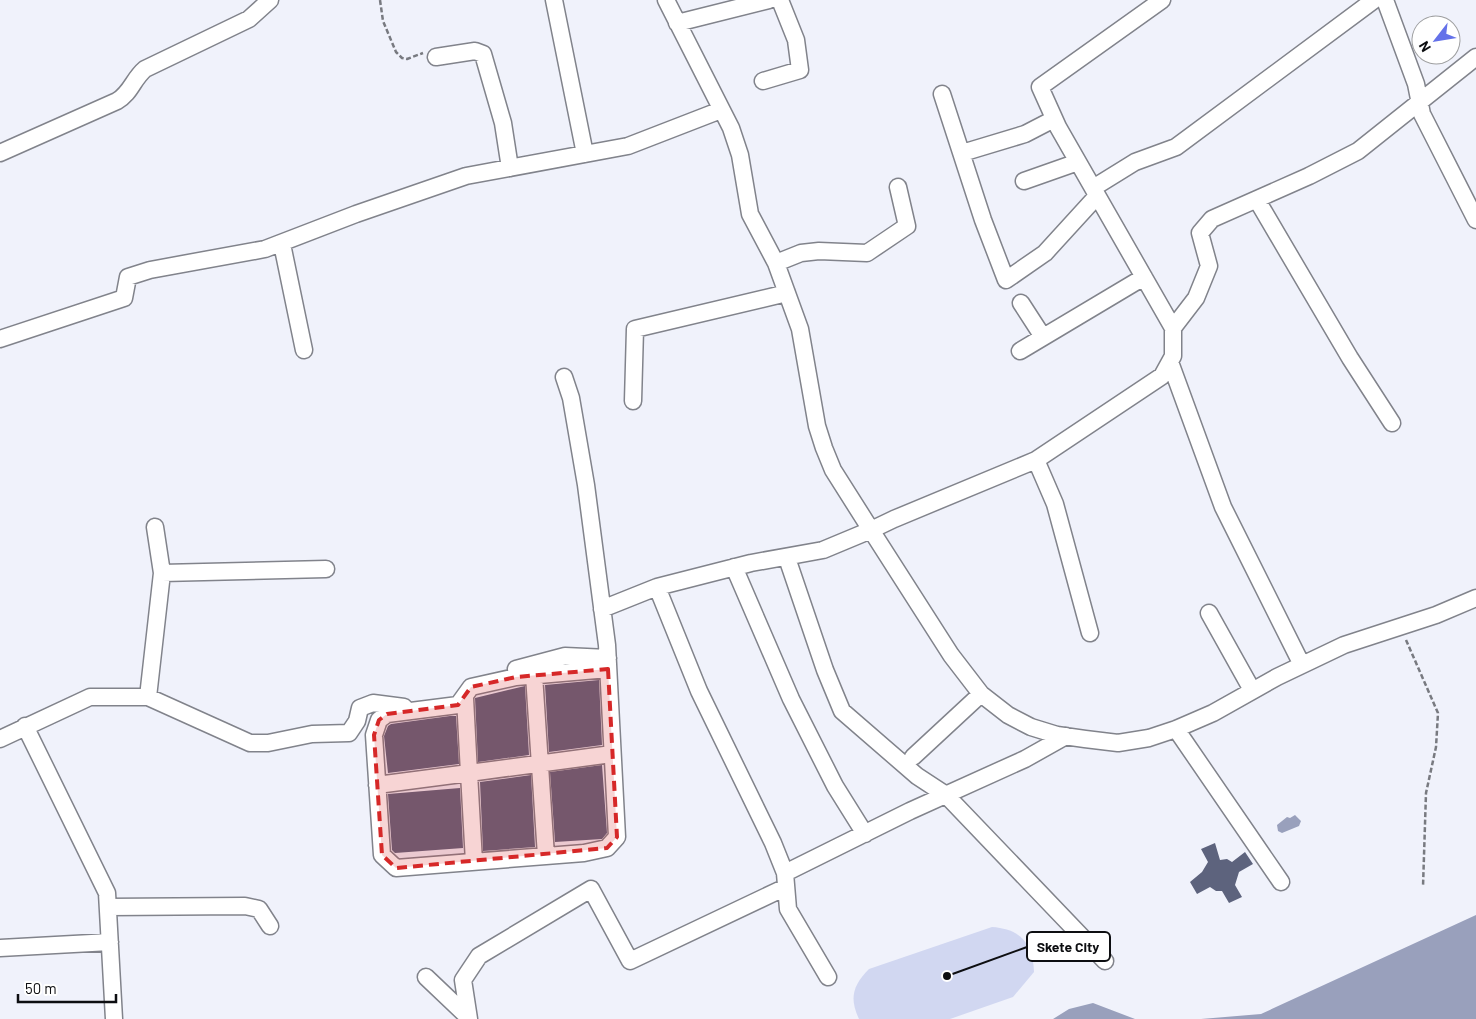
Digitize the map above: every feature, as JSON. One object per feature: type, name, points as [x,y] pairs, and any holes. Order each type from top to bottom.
[{"type":"street","points":[[0,153],[118,101],[127,95],[134,81],[145,69],[249,19],[270,0]]},
{"type":"street","points":[[554,0],[585,154]]},
{"type":"street","points":[[666,0],[721,110],[732,128],[740,155],[750,214],[776,263],[800,329],[817,426],[833,470],[951,655],[981,694],[1008,715],[1024,723],[1066,736],[1118,742],[1149,738],[1213,713],[1252,690],[1344,645],[1436,615],[1476,598]]},
{"type":"street","points":[[677,23],[770,0]]},
{"type":"street","points":[[763,81],[800,70],[796,40],[780,0]]},
{"type":"street","points":[[602,609],[656,587],[734,567],[823,550],[894,518],[1036,460],[1162,376],[1173,356],[1173,328],[1078,162],[1054,118],[1040,87],[1162,0]]},
{"type":"street","points":[[942,94],[983,220],[1006,280],[1045,253],[1095,192],[1135,162],[1176,147],[1374,0]]},
{"type":"street","points":[[1385,0],[1416,84],[1418,104],[1476,220]]},
{"type":"street","points":[[436,57],[475,51],[483,54],[503,123],[510,168]]},
{"type":"street","points":[[1173,328],[1196,298],[1209,266],[1200,234],[1212,219],[1257,200],[1358,151],[1476,57]]},
{"type":"street","points":[[0,339],[124,298],[128,277],[150,270],[265,249],[356,214],[466,176],[628,146],[721,110]]},
{"type":"street","points":[[962,153],[1024,134],[1054,118]]},
{"type":"street","points":[[1024,181],[1078,162]]},
{"type":"street","points":[[776,263],[800,253],[818,251],[867,253],[881,245],[907,226],[898,187]]},
{"type":"street","points":[[1257,200],[1350,358],[1392,423]]},
{"type":"street","points":[[282,244],[304,350]]},
{"type":"street","points":[[1020,351],[1144,277]]},
{"type":"street","points":[[634,401],[635,328],[788,293]]},
{"type":"street","points":[[1021,303],[1043,337]]},
{"type":"street","points":[[1170,362],[1223,507],[1302,665]]},
{"type":"street","points":[[564,377],[571,398],[586,486],[602,609],[608,664],[617,837],[607,848],[546,856],[396,868],[382,855],[374,736],[379,720],[387,714],[458,705],[465,698],[471,687],[516,676],[608,664]]},
{"type":"street","points":[[1036,460],[1055,504],[1090,633]]},
{"type":"street","points":[[148,697],[162,573],[155,527]]},
{"type":"street","points":[[787,558],[825,670],[842,711],[896,759],[946,795],[1105,962]]},
{"type":"street","points":[[734,567],[791,698],[836,786],[865,834]]},
{"type":"street","points":[[162,573],[326,569]]},
{"type":"street","points":[[656,587],[699,691],[773,843],[786,880],[788,909],[828,977]]},
{"type":"street","points":[[1209,614],[1252,690]]},
{"type":"street","points":[[0,739],[90,697],[148,697],[250,743],[268,744],[312,734],[349,733],[357,721],[360,708],[373,703],[400,707],[433,707],[448,701],[479,680],[565,656],[608,664]]},
{"type":"street","points":[[534,675],[546,856]]},
{"type":"street","points":[[912,757],[981,694]]},
{"type":"street","points":[[465,698],[474,862]]},
{"type":"street","points":[[25,726],[107,893],[114,1019]]},
{"type":"street","points":[[1176,729],[1282,882]]},
{"type":"street","points":[[467,1018],[463,980],[479,956],[591,889],[630,961],[786,880],[865,834],[910,811],[1025,759],[1066,736]]},
{"type":"street","points":[[377,785],[612,754]]},
{"type":"street","points":[[108,906],[245,906],[259,909],[270,926]]},
{"type":"street","points":[[0,948],[110,942]]},
{"type":"street","points":[[426,977],[467,1018]]},
{"type":"path","points":[[380,0],[382,21],[396,52],[402,58],[408,60],[425,52],[436,57]]},
{"type":"path","points":[[1400,627],[1438,713],[1436,747],[1426,793],[1423,887]]},
{"type":"highlighted area","points":[[608,669],[617,837],[607,848],[396,868],[382,855],[374,735],[379,720],[387,714],[458,705],[471,687],[516,677]]},
{"type":"shaded area","points":[[1295,815],[1301,821],[1299,826],[1282,833],[1278,831],[1277,825],[1287,817],[1290,818]]},
{"type":"shaded area","points":[[1476,915],[1476,1019],[1201,1019],[1261,1014]]},
{"type":"shaded area","points":[[992,927],[1002,928],[1018,935],[1028,946],[1031,953],[1034,972],[1013,997],[950,1019],[859,1019],[854,1005],[854,992],[859,981],[869,969]]},
{"type":"shaded area","points":[[1093,1003],[1135,1019],[1053,1019],[1069,1009]]},
{"type":"building","points":[[599,680],[602,745],[549,752],[545,685]]},
{"type":"building","points":[[525,686],[529,755],[478,762],[475,698]]},
{"type":"building","points":[[456,716],[459,764],[388,773],[384,736],[388,726]]},
{"type":"building","points":[[602,765],[607,833],[602,839],[555,842],[550,772]]},
{"type":"building","points":[[531,775],[535,847],[483,851],[480,782]]},
{"type":"building","points":[[460,788],[463,848],[395,853],[392,850],[388,794]]},
{"type":"building","points":[[1215,843],[1220,860],[1227,859],[1232,862],[1245,852],[1253,864],[1239,872],[1235,885],[1242,897],[1229,903],[1222,891],[1216,891],[1210,887],[1197,894],[1190,882],[1202,872],[1208,862],[1201,849]]},
{"type":"place","name":"Skete City","points":[[947,976]]}]
